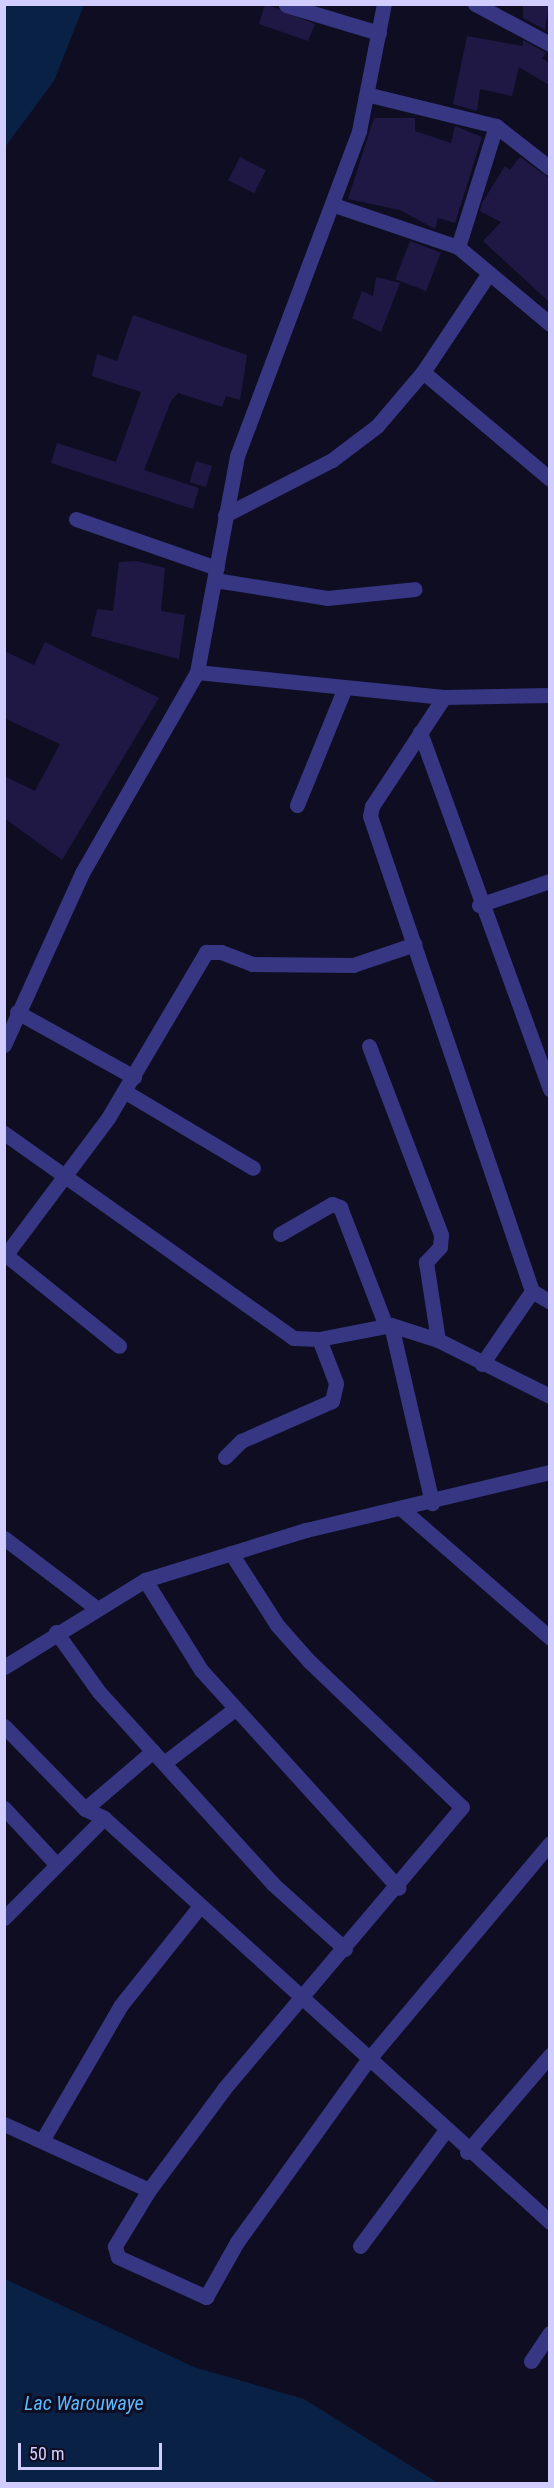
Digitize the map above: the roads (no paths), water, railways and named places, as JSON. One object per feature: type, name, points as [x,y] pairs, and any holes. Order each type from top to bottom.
[{"type":"street","points":[[4,1045],[82,873],[197,672],[225,515],[251,411],[334,205],[370,95],[384,4]]},
{"type":"street","points":[[476,4],[549,44]]},
{"type":"street","points":[[286,5],[379,33]]},
{"type":"street","points":[[370,95],[496,126],[549,168]]},
{"type":"street","points":[[458,247],[496,126]]},
{"type":"street","points":[[334,205],[458,247],[549,324]]},
{"type":"street","points":[[225,515],[357,445],[423,372],[489,273]]},
{"type":"street","points":[[423,372],[549,479]]},
{"type":"street","points":[[76,519],[216,574],[327,598],[415,589]]},
{"type":"street","points":[[197,672],[344,690],[444,697],[549,695]]},
{"type":"street","points":[[297,805],[344,690]]},
{"type":"street","points":[[444,697],[370,811],[532,1291],[549,1302]]},
{"type":"street","points":[[420,732],[479,905],[549,1089]]},
{"type":"street","points":[[479,905],[549,881]]},
{"type":"street","points":[[119,1346],[5,1256],[66,1176],[134,1077],[206,952],[220,952],[252,964],[353,965],[415,944]]},
{"type":"street","points":[[17,1012],[134,1077]]},
{"type":"street","points":[[369,1046],[441,1235],[440,1247],[426,1262],[438,1340]]},
{"type":"street","points":[[124,1091],[253,1168]]},
{"type":"street","points":[[4,1133],[293,1338],[319,1339],[388,1326],[438,1340],[549,1396]]},
{"type":"street","points":[[280,1234],[332,1204],[340,1207],[388,1326],[432,1503]]},
{"type":"street","points":[[482,1364],[532,1291]]},
{"type":"street","points":[[225,1457],[241,1441],[332,1401],[336,1383],[319,1339]]},
{"type":"street","points":[[4,1667],[94,1607],[145,1580],[306,1530],[403,1510],[549,1472]]},
{"type":"street","points":[[403,1510],[549,1638]]},
{"type":"street","points":[[4,1538],[94,1607]]},
{"type":"street","points":[[231,1553],[270,1616],[309,1661],[461,1804],[399,1888],[300,1997],[149,2190],[115,2252],[206,2297],[237,2242],[368,2060],[549,1843]]},
{"type":"street","points":[[145,1580],[198,1666],[399,1888]]},
{"type":"street","points":[[56,1632],[99,1692],[273,1884],[345,1949]]},
{"type":"street","points":[[164,1763],[235,1709]]},
{"type":"street","points":[[4,1726],[85,1809],[104,1818],[467,2152],[549,2222]]},
{"type":"street","points":[[85,1809],[153,1751]]},
{"type":"street","points":[[4,1808],[56,1864]]},
{"type":"street","points":[[4,1918],[104,1818]]},
{"type":"street","points":[[43,2139],[121,2005],[200,1906]]},
{"type":"street","points":[[467,2152],[549,2055]]},
{"type":"street","points":[[4,2124],[43,2139],[149,2190]]},
{"type":"street","points":[[360,2246],[445,2131]]},
{"type":"street","points":[[531,2361],[549,2332]]},
{"type":"water","points":[[5,4],[84,5],[54,81],[5,147]]},
{"type":"water","name":"Lac Warouwaye","points":[[5,2279],[194,2367],[304,2399],[438,2483],[5,2483]]}]
